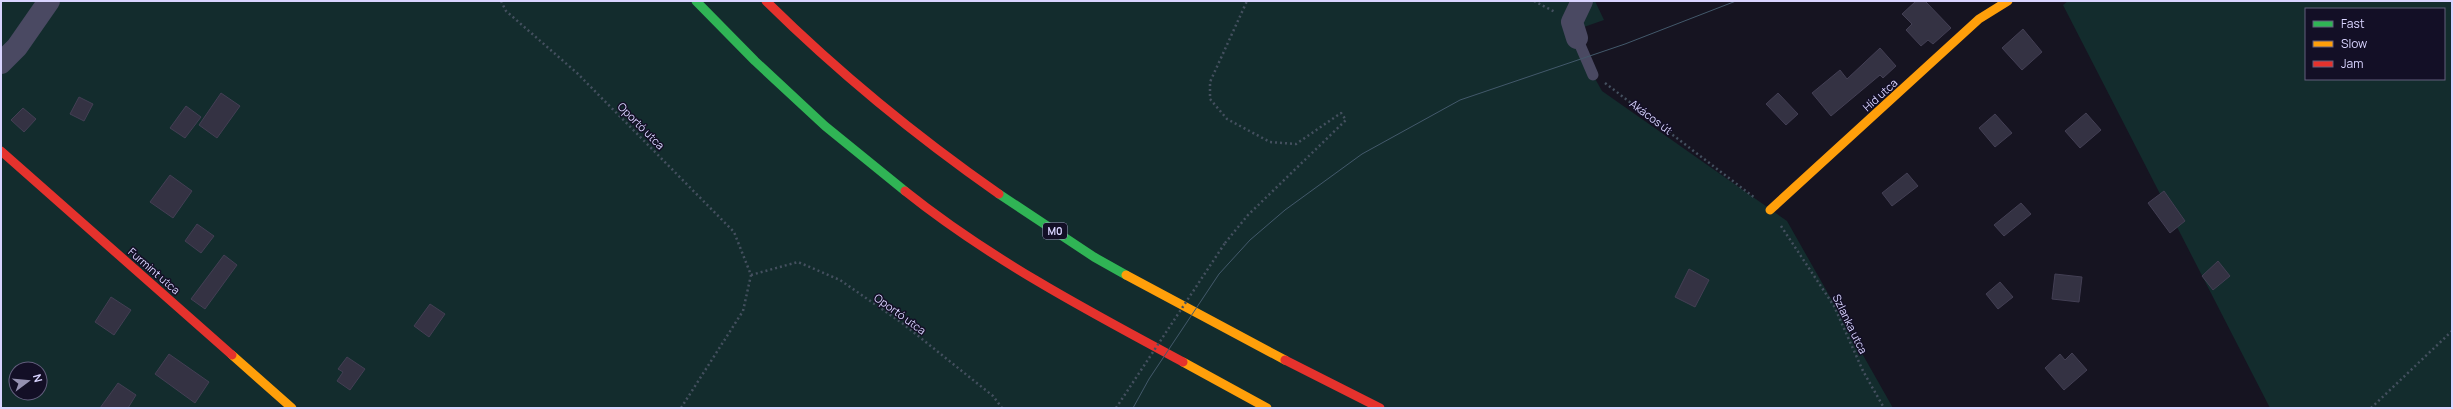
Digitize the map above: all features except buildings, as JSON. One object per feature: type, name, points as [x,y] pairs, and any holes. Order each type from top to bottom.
[{"type":"main road","points":[[696,1],[755,61],[826,126],[923,205],[1004,260],[1070,301],[1267,408]]},
{"type":"main road","name":"M0","points":[[766,1],[830,62],[884,108],[998,193],[1095,257],[1248,341],[1380,408]]},
{"type":"main road","name":"Híd utca","points":[[1770,210],[1979,19],[2008,1]]},
{"type":"main road","name":"Furmint utca","points":[[1,151],[292,408]]},
{"type":"street","points":[[1,63],[18,47],[49,1]]},
{"type":"street","points":[[1577,38],[1572,22],[1582,1]]},
{"type":"lane","points":[[1577,38],[1593,75]]},
{"type":"path","name":"Oportó utca","points":[[501,1],[506,11],[577,73],[734,232],[751,275],[798,262],[840,280],[902,323],[993,396],[1002,408]]},
{"type":"path","points":[[1116,408],[1225,244],[1248,215],[1346,120],[1341,113],[1296,144],[1270,142],[1227,119],[1210,99],[1210,82],[1247,1]]},
{"type":"path","name":"Akácos út","points":[[1593,75],[1770,210]]},
{"type":"path","name":"Szlanka utca","points":[[1770,210],[1834,306],[1863,371],[1884,408]]},
{"type":"path","points":[[681,408],[743,311],[751,275]]},
{"type":"path","points":[[2371,408],[2452,331]]},
{"type":"green space","points":[[1,1],[1595,1],[1604,20],[1581,28],[1593,75],[1602,91],[1787,221],[1893,408],[1,408]]},
{"type":"green space","points":[[2068,1],[2452,1],[2452,408],[2270,408],[2063,5]]},
{"type":"tram line","points":[[1133,408],[1149,379],[1219,274],[1250,240],[1285,210],[1362,154],[1460,100],[1625,44],[1736,1]]},
{"type":"traffic: fast","points":[[696,1],[755,61],[825,126],[905,191]]},
{"type":"traffic: fast","points":[[999,194],[1094,257],[1126,275]]},
{"type":"traffic: slow","points":[[1770,210],[1979,19],[2008,1]]},
{"type":"traffic: slow","points":[[1126,275],[1285,360]]},
{"type":"traffic: slow","points":[[232,355],[292,408]]},
{"type":"traffic: slow","points":[[1183,362],[1267,408]]},
{"type":"traffic: jam","points":[[766,1],[849,78],[908,126],[999,194]]},
{"type":"traffic: jam","points":[[1,151],[232,355]]},
{"type":"traffic: jam","points":[[905,191],[937,216],[1005,262],[1111,323],[1183,362]]},
{"type":"traffic: jam","points":[[1285,360],[1380,408]]}]
